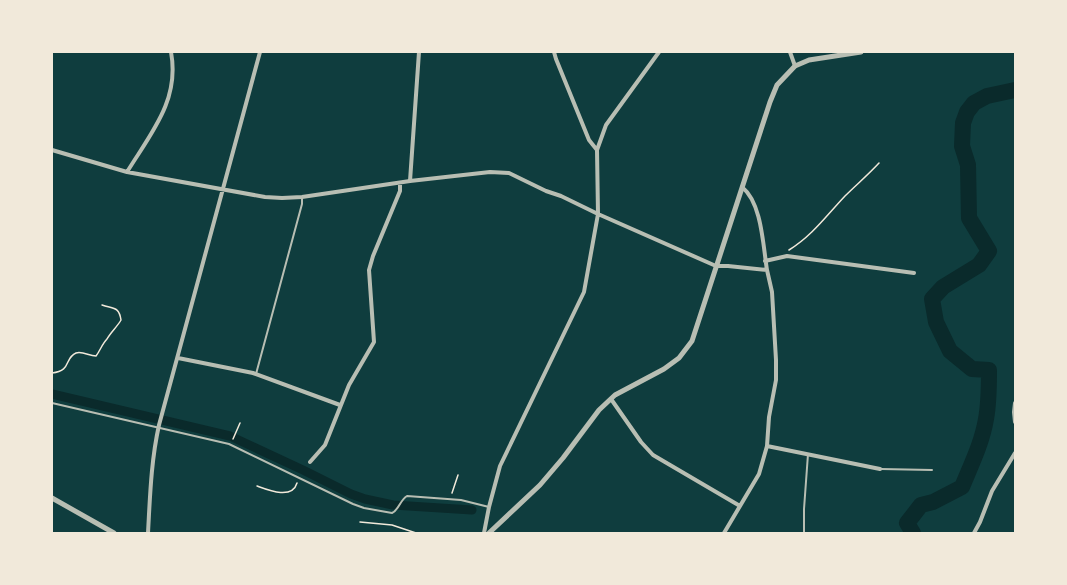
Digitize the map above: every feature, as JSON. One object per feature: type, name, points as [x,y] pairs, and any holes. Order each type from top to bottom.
[{"type":"street","points":[[126,172],[165,110],[173,80],[171,52]]},
{"type":"street","points":[[148,533],[152,462],[158,426],[178,358],[260,52]]},
{"type":"street","points":[[410,181],[419,52]]},
{"type":"street","points":[[554,52],[589,140],[597,150]]},
{"type":"street","points":[[484,533],[500,466],[584,292],[598,214],[597,150],[606,125],[659,52]]},
{"type":"street","points":[[790,52],[795,66]]},
{"type":"street","points":[[489,533],[540,485],[563,458],[599,410],[615,395],[664,369],[679,358],[692,340],[770,102],[777,85],[795,66],[809,60],[861,52]]},
{"type":"street","points":[[52,150],[126,172],[223,190],[265,197],[282,198],[302,197],[410,181],[490,172],[509,173],[716,266],[767,270]]},
{"type":"street","points":[[310,462],[325,445],[340,405],[352,379],[374,342],[369,270],[373,256],[400,190],[400,183]]},
{"type":"street","points":[[724,533],[759,474],[767,446],[769,417],[776,380],[772,292],[757,214],[747,190],[742,187]]},
{"type":"street","points":[[765,261],[787,256],[914,273]]},
{"type":"street","points":[[178,358],[256,374],[340,405]]},
{"type":"street","points":[[611,399],[641,442],[653,455],[740,506]]},
{"type":"street","points":[[1015,403],[1015,422]]},
{"type":"street","points":[[767,446],[880,469]]},
{"type":"street","points":[[974,533],[992,491],[1015,453]]},
{"type":"street","points":[[52,498],[114,533]]},
{"type":"lane","points":[[256,374],[302,204],[302,197]]},
{"type":"lane","points":[[52,403],[158,426],[229,444],[364,508],[389,513],[395,512],[403,499],[407,496],[467,501],[489,507]]},
{"type":"lane","points":[[804,533],[804,509],[808,454]]},
{"type":"lane","points":[[880,469],[932,470]]},
{"type":"path","points":[[777,258],[810,235],[846,195],[867,177],[879,163]]},
{"type":"path","points":[[52,373],[63,370],[75,354],[83,353],[93,356],[98,354],[121,320],[117,309],[102,305]]},
{"type":"path","points":[[232,443],[240,423]]},
{"type":"path","points":[[451,499],[458,475]]},
{"type":"path","points":[[257,486],[273,492],[287,492],[294,488],[297,482],[297,477]]},
{"type":"path","points":[[360,522],[392,526],[416,533]]},
{"type":"waterway","points":[[913,533],[907,523],[921,505],[933,502],[962,487],[982,437],[987,413],[989,370],[972,369],[950,351],[936,322],[932,299],[943,287],[979,265],[989,251],[969,218],[968,165],[962,146],[963,123],[967,112],[974,103],[987,96],[1015,90]]},
{"type":"waterway","points":[[52,394],[230,436],[351,494],[365,499],[393,505],[472,510]]}]
